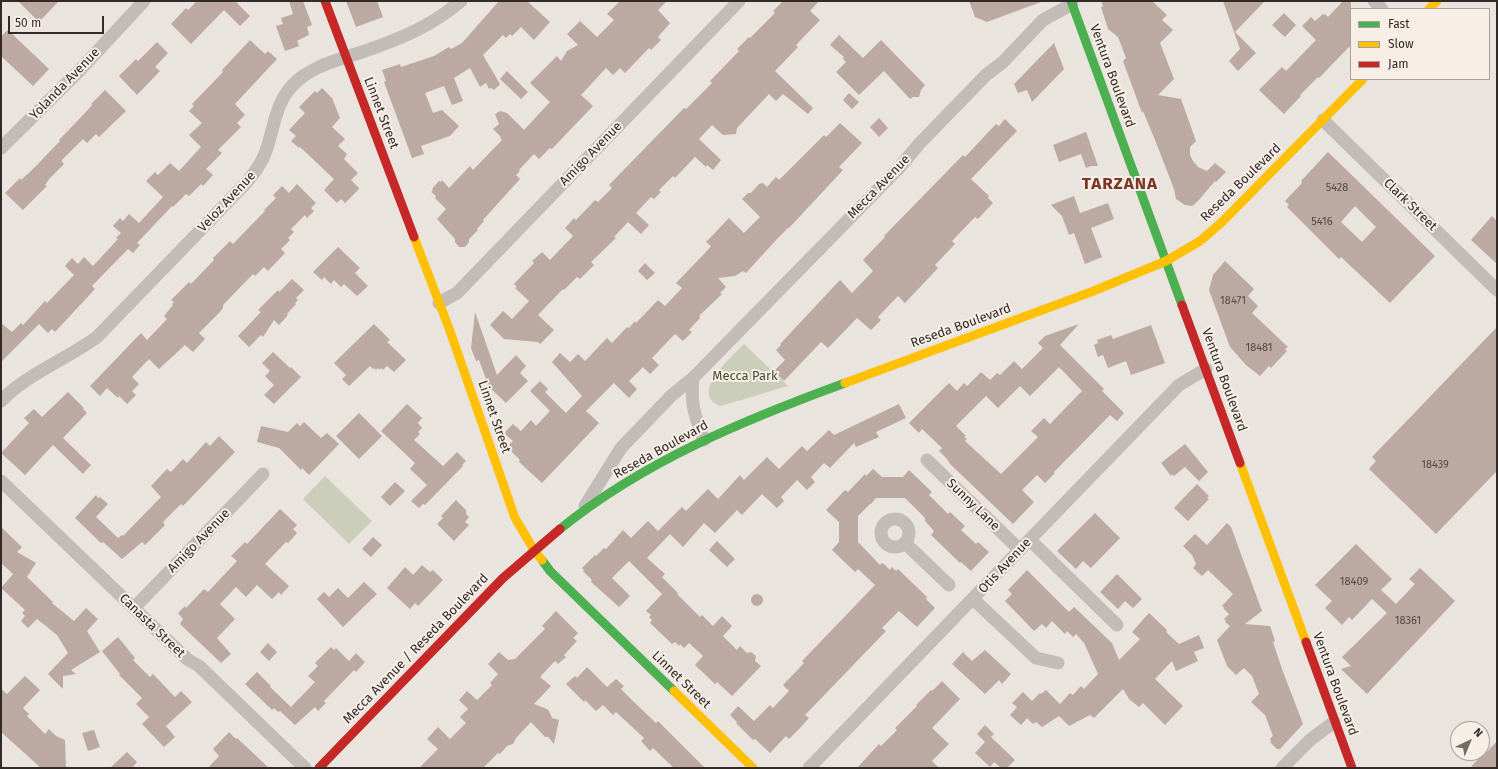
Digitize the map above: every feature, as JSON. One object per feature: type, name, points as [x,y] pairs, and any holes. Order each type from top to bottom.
[{"type":"main road","name":"Linnet Street","points":[[325,1],[439,303],[515,518],[534,550],[550,571],[753,768]]},
{"type":"main road","name":"Ventura Boulevard","points":[[1071,3],[1352,768]]},
{"type":"main road","name":"Reseda Boulevard","points":[[534,550],[581,513],[629,480],[704,440],[770,411],[1085,295],[1166,261],[1200,241],[1222,222],[1362,80]]},
{"type":"main road","name":"Mecca Avenue / Reseda Boulevard","points":[[319,768],[476,604],[534,550]]},
{"type":"street","name":"Yolanda Avenue","points":[[1,148],[79,71],[144,1]]},
{"type":"street","name":"Veloz Avenue","points":[[1,401],[22,383],[82,348],[104,330],[247,182],[260,166],[266,152],[277,109],[285,94],[298,80],[309,72],[329,63],[412,33],[444,16],[461,1]]},
{"type":"street","name":"Amigo Avenue","points":[[439,303],[457,293],[738,1]]},
{"type":"street","name":"Mecca Avenue","points":[[581,513],[621,448],[672,395],[693,378],[899,168],[919,144],[986,75],[1003,62],[1043,20],[1071,3]]},
{"type":"street","name":"Clark Street","points":[[1323,120],[1497,290]]},
{"type":"street","name":"Otis Avenue","points":[[809,768],[1179,386],[1206,369]]},
{"type":"street","points":[[693,378],[691,396],[694,414],[704,440]]},
{"type":"street","name":"Sunny Lane","points":[[927,460],[1020,550]]},
{"type":"street","name":"Amigo Avenue","points":[[134,608],[263,474]]},
{"type":"street","name":"Canasta Street","points":[[1,481],[187,659],[199,666],[305,768]]},
{"type":"street","points":[[1030,540],[1117,625]]},
{"type":"street","points":[[905,543],[949,585]]},
{"type":"street","points":[[973,599],[1036,658],[1058,663]]},
{"type":"street","points":[[1282,768],[1310,740],[1334,722]]},
{"type":"green space","name":"Mecca Park","points":[[744,344],[788,386],[721,406],[712,401],[709,393],[711,385],[723,366]]},
{"type":"green space","points":[[325,476],[372,521],[349,544],[303,499]]},
{"type":"building","points":[[18,1],[59,1],[39,22]]},
{"type":"building","points":[[197,1],[235,1],[250,16],[240,26],[224,10],[191,44],[171,24],[186,8],[188,10]]},
{"type":"building","points":[[289,1],[303,1],[312,25],[307,27],[309,35],[297,41],[299,46],[285,51],[276,26],[283,24],[281,18],[293,14]]},
{"type":"building","points":[[346,1],[377,1],[383,17],[356,27]]},
{"type":"building","points":[[499,1],[527,1],[550,22],[534,40],[521,27],[512,36],[510,34],[506,38],[503,35],[483,55],[500,84],[494,90],[491,88],[489,89],[486,83],[480,87],[470,68],[454,78],[463,101],[452,105],[444,86],[425,93],[433,113],[442,110],[459,126],[450,136],[421,146],[424,154],[412,158],[384,82],[386,81],[382,70],[400,64],[401,67],[434,56],[449,47],[451,49],[462,43]]},
{"type":"building","points":[[620,1],[667,1],[658,10],[670,23],[658,37],[661,40],[651,50],[649,48],[625,73],[620,68],[613,75],[606,68],[581,95],[593,106],[552,149],[550,148],[539,159],[534,154],[516,175],[520,179],[483,220],[484,221],[477,229],[478,230],[469,239],[469,242],[465,247],[459,247],[455,242],[455,239],[437,219],[446,209],[435,198],[436,196],[431,192],[433,190],[432,189],[439,181],[441,182],[442,180],[449,188],[470,166],[473,170],[502,140],[493,129],[499,124],[495,114],[500,111],[507,113],[524,130],[550,102],[530,83],[557,56],[561,61],[567,51],[578,45],[567,34],[580,21],[597,37],[614,20],[607,14]]},
{"type":"building","points":[[783,1],[819,1],[810,11],[820,20],[796,45],[798,47],[775,71],[813,108],[808,114],[783,94],[776,101],[769,94],[737,128],[736,134],[723,135],[712,125],[699,139],[721,160],[713,170],[707,165],[706,167],[695,157],[675,178],[673,176],[659,190],[661,192],[654,199],[651,197],[636,213],[649,225],[641,234],[628,222],[614,237],[616,238],[591,262],[594,265],[580,279],[577,277],[564,290],[563,289],[538,315],[554,330],[540,344],[538,342],[504,339],[490,325],[503,311],[512,319],[529,301],[515,288],[517,287],[514,284],[534,263],[532,261],[542,252],[550,260],[573,236],[565,228],[574,218],[576,220],[595,200],[598,202],[612,188],[609,185],[684,108],[686,109],[712,83],[710,81],[739,51],[737,49],[775,13],[773,11]]},
{"type":"building","points":[[969,1],[1041,2],[987,22],[975,17]]},
{"type":"building","points":[[1101,1],[1152,1],[1167,15],[1162,20],[1173,30],[1160,43],[1174,79],[1158,95],[1181,99],[1196,141],[1190,147],[1190,155],[1198,167],[1207,171],[1215,163],[1226,172],[1216,182],[1215,181],[1192,206],[1185,205],[1176,199],[1174,189],[1143,111],[1142,113],[1123,61],[1126,58],[1118,37],[1108,29],[1101,7],[1103,6]]},
{"type":"building","points":[[1223,1],[1265,1],[1235,32],[1256,53],[1238,71],[1229,61],[1240,49]]},
{"type":"building","points":[[1343,1],[1351,1],[1350,46],[1300,95],[1301,96],[1284,114],[1259,90],[1282,67],[1286,71],[1316,40],[1302,26],[1311,17],[1315,21],[1323,14],[1328,17]]},
{"type":"building","points":[[1284,13],[1296,25],[1285,37],[1272,25]]},
{"type":"building","points":[[8,30],[49,69],[33,86],[1,56],[1,36]]},
{"type":"building","points":[[839,35],[863,58],[881,40],[925,85],[921,90],[919,97],[913,97],[910,99],[884,71],[859,95],[836,72],[846,62],[843,59],[844,57],[830,45]]},
{"type":"building","points":[[250,40],[265,54],[268,51],[277,59],[235,104],[245,115],[237,123],[241,127],[218,150],[222,153],[206,169],[213,175],[203,186],[201,184],[189,196],[186,194],[173,207],[172,206],[137,243],[140,245],[133,253],[128,249],[92,286],[95,289],[55,332],[52,329],[48,333],[39,324],[1,362],[1,323],[12,332],[21,323],[23,325],[45,301],[47,303],[74,275],[65,266],[72,258],[78,264],[84,257],[93,266],[118,239],[116,238],[121,233],[113,226],[120,218],[123,221],[129,214],[139,223],[163,197],[146,181],[155,172],[158,175],[170,163],[179,171],[201,147],[189,135],[202,123],[189,111],[194,106],[192,104],[223,72],[222,70]]},
{"type":"building","points":[[157,42],[168,53],[155,67],[160,71],[137,95],[119,76],[136,59],[138,61]]},
{"type":"building","points":[[1054,43],[1064,69],[1032,102],[1027,90],[1018,93],[1014,84]]},
{"type":"building","points":[[507,71],[528,92],[521,99],[500,79]]},
{"type":"building","points":[[322,88],[332,98],[340,118],[332,127],[345,139],[338,146],[347,154],[344,159],[358,173],[351,180],[359,189],[345,203],[341,199],[337,203],[324,190],[334,179],[300,147],[299,148],[291,141],[296,136],[289,130],[305,113],[299,107],[315,91],[317,93]]},
{"type":"building","points":[[105,90],[126,111],[99,137],[96,134],[87,143],[83,139],[62,160],[64,164],[50,178],[45,185],[47,186],[23,210],[5,193],[20,178],[21,180],[32,170]]},
{"type":"building","points":[[849,93],[859,102],[852,109],[843,100]]},
{"type":"building","points":[[879,118],[888,128],[879,137],[870,127]]},
{"type":"building","points":[[1005,119],[1017,131],[971,179],[989,196],[988,198],[993,203],[978,219],[975,217],[952,241],[955,244],[935,265],[938,268],[905,303],[898,296],[878,317],[881,320],[871,330],[857,318],[828,348],[821,342],[784,381],[774,371],[785,360],[776,350],[781,345],[780,344],[840,280],[852,293],[873,271],[863,260],[885,237],[884,236],[963,155],[965,157],[996,124],[999,126]]},
{"type":"building","points":[[840,123],[862,143],[839,167],[843,170],[746,273],[743,271],[735,276],[718,278],[726,287],[720,293],[722,294],[699,316],[700,318],[689,330],[692,332],[683,341],[675,334],[652,358],[659,365],[650,374],[643,367],[629,381],[637,389],[629,398],[614,383],[586,411],[599,423],[542,483],[519,462],[520,460],[507,447],[513,441],[504,433],[513,424],[521,431],[531,420],[536,426],[550,411],[530,391],[540,381],[548,389],[545,392],[566,413],[582,396],[552,362],[560,353],[570,362],[578,354],[585,361],[607,338],[612,343],[627,327],[629,328],[635,321],[636,323],[658,300],[665,306],[682,288],[676,283],[711,246],[706,242],[729,218],[744,233],[760,217],[742,199],[748,193],[751,193],[759,184],[763,183],[767,187],[776,177],[779,180],[824,135],[826,137]]},
{"type":"building","points":[[1086,132],[1098,166],[1086,168],[1081,154],[1059,162],[1053,145]]},
{"type":"building","points":[[1328,152],[1435,256],[1390,303],[1341,257],[1339,259],[1287,207],[1289,205],[1285,201],[1302,183],[1301,181]],"holes":[[[1355,206],[1376,227],[1362,242],[1341,222]]]},
{"type":"building","points":[[297,184],[316,203],[311,208],[314,211],[307,218],[305,215],[291,229],[294,232],[288,238],[290,240],[281,249],[285,253],[268,271],[264,267],[255,276],[253,274],[223,305],[223,308],[219,313],[199,333],[205,339],[193,352],[185,345],[159,369],[149,359],[132,377],[139,384],[132,391],[136,395],[127,404],[119,396],[118,398],[107,388],[100,396],[90,386],[141,333],[147,340],[167,319],[164,316],[173,305],[172,304],[174,302],[171,300],[189,282],[191,284],[230,241],[233,244],[276,198],[273,195],[282,186],[289,193]]},
{"type":"building","points":[[1074,196],[1080,213],[1108,203],[1114,219],[1091,228],[1102,257],[1085,264],[1074,233],[1069,235],[1062,216],[1051,205]]},
{"type":"building","points":[[1492,216],[1497,221],[1497,264],[1471,240]]},
{"type":"building","points":[[338,247],[360,268],[355,273],[368,286],[357,296],[344,284],[341,287],[334,280],[331,284],[324,277],[322,280],[313,272]]},
{"type":"building","points":[[1225,261],[1254,289],[1248,296],[1258,306],[1252,313],[1288,347],[1285,349],[1287,351],[1271,368],[1269,366],[1260,376],[1246,365],[1230,347],[1209,290],[1213,275]]},
{"type":"building","points":[[645,263],[655,273],[647,280],[638,271]]},
{"type":"building","points":[[292,279],[304,290],[296,298],[298,300],[295,303],[296,304],[279,325],[274,320],[263,337],[261,335],[249,347],[238,336],[261,312],[258,310],[278,290],[279,292]]},
{"type":"building","points":[[475,312],[497,375],[516,355],[526,366],[520,373],[528,381],[506,403],[489,387],[479,360],[476,361],[471,348]]},
{"type":"building","points":[[374,324],[390,340],[387,342],[406,360],[394,372],[387,366],[383,370],[381,368],[379,370],[378,368],[376,370],[370,366],[349,386],[342,379],[346,375],[334,363]]},
{"type":"building","points":[[1079,324],[1060,345],[1104,389],[1102,391],[1124,413],[1117,421],[1110,415],[1045,483],[1037,475],[1022,490],[1034,502],[1013,524],[950,464],[939,451],[942,448],[922,429],[919,433],[909,423],[949,383],[957,391],[964,383],[967,386],[981,372],[990,380],[997,373],[1000,375],[1014,361],[1022,369],[1043,348],[1038,343],[1045,336]],"holes":[[[1059,367],[1082,391],[1050,424],[1044,418],[1031,431],[1038,437],[1001,474],[965,441],[967,439],[964,437],[966,436],[956,426],[986,396],[998,408],[1020,386],[1030,396]]]},
{"type":"building","points":[[1151,325],[1165,363],[1131,375],[1126,361],[1108,368],[1103,355],[1098,357],[1094,345],[1098,343],[1097,340],[1111,335],[1113,339]]},
{"type":"building","points":[[1497,327],[1497,471],[1436,534],[1369,469],[1376,461],[1372,457]]},
{"type":"building","points":[[273,352],[301,377],[274,404],[264,395],[274,385],[265,376],[270,371],[262,363]]},
{"type":"building","points":[[68,392],[87,413],[63,438],[91,465],[83,474],[53,445],[25,475],[1,453],[29,423],[24,418],[34,409],[42,417]]},
{"type":"building","points":[[407,404],[422,418],[418,423],[422,428],[418,432],[420,434],[414,440],[443,466],[457,452],[466,461],[462,465],[463,466],[425,505],[423,504],[419,508],[411,501],[427,485],[410,469],[415,463],[381,431]]},
{"type":"building","points":[[899,404],[906,418],[876,432],[879,437],[856,447],[854,443],[830,468],[824,463],[811,477],[815,482],[807,490],[797,480],[781,497],[784,501],[777,508],[762,494],[742,515],[737,510],[715,533],[704,523],[683,547],[670,534],[647,558],[665,574],[662,577],[700,617],[702,615],[713,626],[722,616],[732,626],[723,636],[737,650],[740,646],[747,653],[751,652],[756,656],[755,661],[761,666],[732,696],[717,682],[715,684],[695,665],[703,656],[689,643],[684,648],[675,642],[672,644],[650,623],[652,620],[649,617],[651,615],[646,611],[662,594],[629,561],[612,578],[630,596],[619,607],[591,582],[592,580],[583,571],[584,570],[582,568],[595,555],[596,556],[604,548],[606,549],[623,530],[631,538],[648,521],[658,531],[682,507],[686,511],[708,489],[718,499],[740,475],[744,480],[767,457],[779,469],[802,446],[807,451],[829,430],[834,435]]},
{"type":"building","points":[[359,413],[382,436],[359,459],[336,436]]},
{"type":"building","points":[[304,422],[321,438],[327,433],[339,444],[309,475],[302,468],[301,470],[279,448],[257,442],[261,426],[288,432],[297,423],[300,426]]},
{"type":"building","points":[[219,436],[235,452],[183,506],[181,504],[163,522],[165,525],[145,545],[142,542],[122,559],[103,542],[101,543],[75,518],[96,495],[108,504],[96,517],[118,538],[122,535],[123,536],[161,497],[151,486],[167,469],[171,472],[183,459],[187,463],[206,442],[210,446]]},
{"type":"building","points":[[1185,444],[1208,472],[1199,481],[1185,467],[1174,476],[1172,474],[1171,476],[1161,463]]},
{"type":"building","points":[[873,469],[882,477],[903,477],[909,470],[932,492],[929,495],[948,514],[950,512],[965,526],[961,530],[976,544],[978,542],[989,552],[971,571],[961,562],[960,563],[931,535],[934,531],[925,521],[925,518],[905,498],[876,498],[858,516],[858,542],[880,565],[882,563],[884,564],[890,570],[892,567],[896,571],[898,569],[927,597],[926,599],[935,608],[917,627],[899,611],[882,628],[886,631],[805,715],[809,718],[801,727],[789,739],[786,736],[770,753],[755,739],[753,740],[730,715],[738,706],[754,721],[770,705],[773,708],[789,691],[783,685],[804,663],[802,661],[875,585],[858,569],[855,572],[832,550],[839,542],[839,522],[826,510],[845,490],[848,492],[865,474],[866,476]]},
{"type":"building","points":[[395,482],[405,491],[390,506],[381,497]]},
{"type":"building","points":[[1197,484],[1209,496],[1207,498],[1209,499],[1188,521],[1174,508]]},
{"type":"building","points":[[456,500],[466,510],[466,514],[469,517],[465,522],[469,525],[454,541],[437,524],[443,518],[441,516]]},
{"type":"building","points":[[280,509],[297,525],[293,529],[297,533],[265,564],[289,586],[281,595],[279,592],[272,599],[257,585],[246,597],[236,587],[220,604],[235,619],[217,638],[231,654],[221,663],[180,624],[183,619],[178,613],[185,606],[186,608],[204,589],[208,592],[237,561],[231,556],[245,542],[247,544]]},
{"type":"building","points":[[1095,513],[1120,538],[1091,568],[1083,561],[1076,569],[1057,551]]},
{"type":"building","points":[[1227,523],[1231,527],[1262,611],[1245,624],[1270,626],[1275,641],[1273,642],[1282,669],[1303,724],[1280,749],[1277,749],[1270,742],[1270,739],[1273,736],[1265,715],[1251,702],[1259,694],[1252,676],[1244,668],[1236,675],[1227,666],[1217,640],[1230,626],[1224,619],[1229,614],[1222,606],[1233,594],[1208,570],[1202,576],[1193,568],[1196,564],[1192,555],[1183,546],[1195,534],[1207,545]]},
{"type":"building","points":[[1,527],[22,547],[17,552],[36,563],[27,577],[53,602],[52,603],[74,621],[86,608],[98,619],[87,631],[100,652],[71,670],[76,674],[63,676],[63,689],[48,674],[68,653],[57,635],[37,619],[28,628],[21,621],[25,616],[22,613],[25,610],[1,588],[13,574],[1,563]]},
{"type":"building","points":[[373,537],[382,545],[371,557],[362,549]]},
{"type":"building","points":[[717,541],[735,559],[727,567],[709,550]]},
{"type":"building","points":[[1356,544],[1392,579],[1381,590],[1396,604],[1415,584],[1409,579],[1420,568],[1455,601],[1367,694],[1341,669],[1351,666],[1342,657],[1387,613],[1372,599],[1352,620],[1349,617],[1342,625],[1325,608],[1332,601],[1315,585]]},
{"type":"building","points":[[422,565],[430,572],[433,570],[443,580],[418,606],[415,603],[410,609],[387,588],[405,567],[413,575]]},
{"type":"building","points":[[1027,570],[1069,612],[1074,607],[1112,643],[1119,660],[1140,639],[1132,632],[1149,613],[1179,644],[1199,635],[1204,648],[1194,652],[1198,661],[1176,671],[1172,661],[1155,679],[1183,706],[1165,725],[1143,703],[1139,707],[1129,699],[1123,689],[1094,718],[1090,715],[1069,726],[1059,716],[1042,727],[1036,722],[1033,724],[1027,718],[1021,725],[1010,715],[1017,707],[1012,703],[1023,692],[1032,701],[1040,693],[1041,694],[1046,690],[1060,704],[1070,693],[1073,695],[1081,686],[1084,689],[1098,674],[1084,643],[1076,634],[1073,637],[1067,631],[1065,634],[1052,621],[1046,628],[1042,624],[1034,631],[1005,601],[1012,594],[1008,590]]},
{"type":"building","points":[[1117,574],[1142,599],[1133,608],[1125,601],[1118,609],[1100,592]]},
{"type":"building","points":[[364,582],[377,594],[343,627],[317,599],[324,592],[329,597],[338,588],[348,598]]},
{"type":"building","points":[[755,594],[759,594],[763,600],[759,606],[755,606],[751,602],[751,598]]},
{"type":"building","points":[[556,611],[578,633],[573,638],[577,641],[564,655],[566,657],[558,664],[555,661],[540,677],[551,686],[534,704],[547,709],[552,718],[559,720],[554,744],[531,722],[516,738],[513,744],[507,746],[500,754],[498,753],[483,768],[419,768],[438,749],[427,739],[438,727],[450,739],[466,723],[460,717],[468,709],[459,700],[467,691],[477,700],[492,685],[490,683],[498,674],[488,664],[499,652],[508,660],[515,659],[545,629],[542,626]]},
{"type":"building","points":[[118,637],[135,658],[133,660],[150,677],[153,674],[175,697],[181,691],[192,702],[166,726],[175,737],[164,747],[142,724],[149,717],[136,704],[142,698],[119,675],[120,674],[102,651]]},
{"type":"building","points":[[268,643],[277,652],[269,661],[260,652]]},
{"type":"building","points":[[331,647],[334,650],[336,648],[349,661],[356,653],[365,662],[356,672],[354,670],[324,701],[326,703],[318,711],[315,707],[295,725],[280,711],[278,712],[274,708],[272,710],[245,684],[257,672],[291,707],[315,682],[308,676],[318,666],[315,663]]},
{"type":"building","points":[[985,650],[1011,674],[1002,684],[999,680],[985,694],[952,664],[963,652],[972,661]]},
{"type":"building","points":[[587,667],[607,687],[616,679],[624,686],[621,689],[633,701],[656,723],[658,721],[705,768],[674,768],[653,748],[650,751],[641,741],[644,738],[616,712],[613,715],[603,705],[596,711],[585,700],[584,702],[566,684],[575,676],[577,678]]},
{"type":"building","points":[[25,676],[40,690],[23,708],[29,714],[27,716],[45,734],[49,729],[56,736],[65,740],[66,768],[41,768],[1,732],[1,689],[7,694]]},
{"type":"building","points":[[942,681],[960,699],[932,728],[949,744],[932,761],[939,768],[857,768],[879,744],[881,746],[897,730],[895,728],[917,706],[916,705]]},
{"type":"building","points":[[985,725],[994,734],[991,737],[1015,760],[1007,768],[1001,768],[994,762],[990,767],[975,753],[985,742],[977,734]]},
{"type":"building","points":[[94,730],[100,747],[88,751],[82,733]]},
{"type":"building","points":[[229,732],[269,768],[208,768],[219,756],[213,749]]},
{"type":"building","points":[[1497,741],[1497,768],[1470,768],[1476,761],[1490,761],[1490,748]]},
{"type":"building","points":[[127,752],[137,762],[132,768],[110,768]]},
{"type":"traffic: fast","points":[[1071,1],[1182,305]]},
{"type":"traffic: fast","points":[[560,529],[592,505],[626,483],[696,444],[770,412],[845,383]]},
{"type":"traffic: fast","points":[[542,560],[550,571],[674,691]]},
{"type":"traffic: slow","points":[[1430,8],[1437,1]]},
{"type":"traffic: slow","points":[[1166,261],[1200,241],[1222,222],[1362,80]]},
{"type":"traffic: slow","points":[[414,237],[450,331],[515,518],[534,550],[542,560]]},
{"type":"traffic: slow","points":[[845,383],[1091,292],[1166,261]]},
{"type":"traffic: slow","points":[[1240,463],[1306,642]]},
{"type":"traffic: slow","points":[[674,691],[753,768]]},
{"type":"traffic: jam","points":[[325,1],[414,237]]},
{"type":"traffic: jam","points":[[1182,305],[1240,463]]},
{"type":"traffic: jam","points":[[319,768],[503,578],[560,529]]},
{"type":"traffic: jam","points":[[1306,642],[1352,768]]},
{"type":"district","name":"TARZANA","points":[[1120,184]]}]
